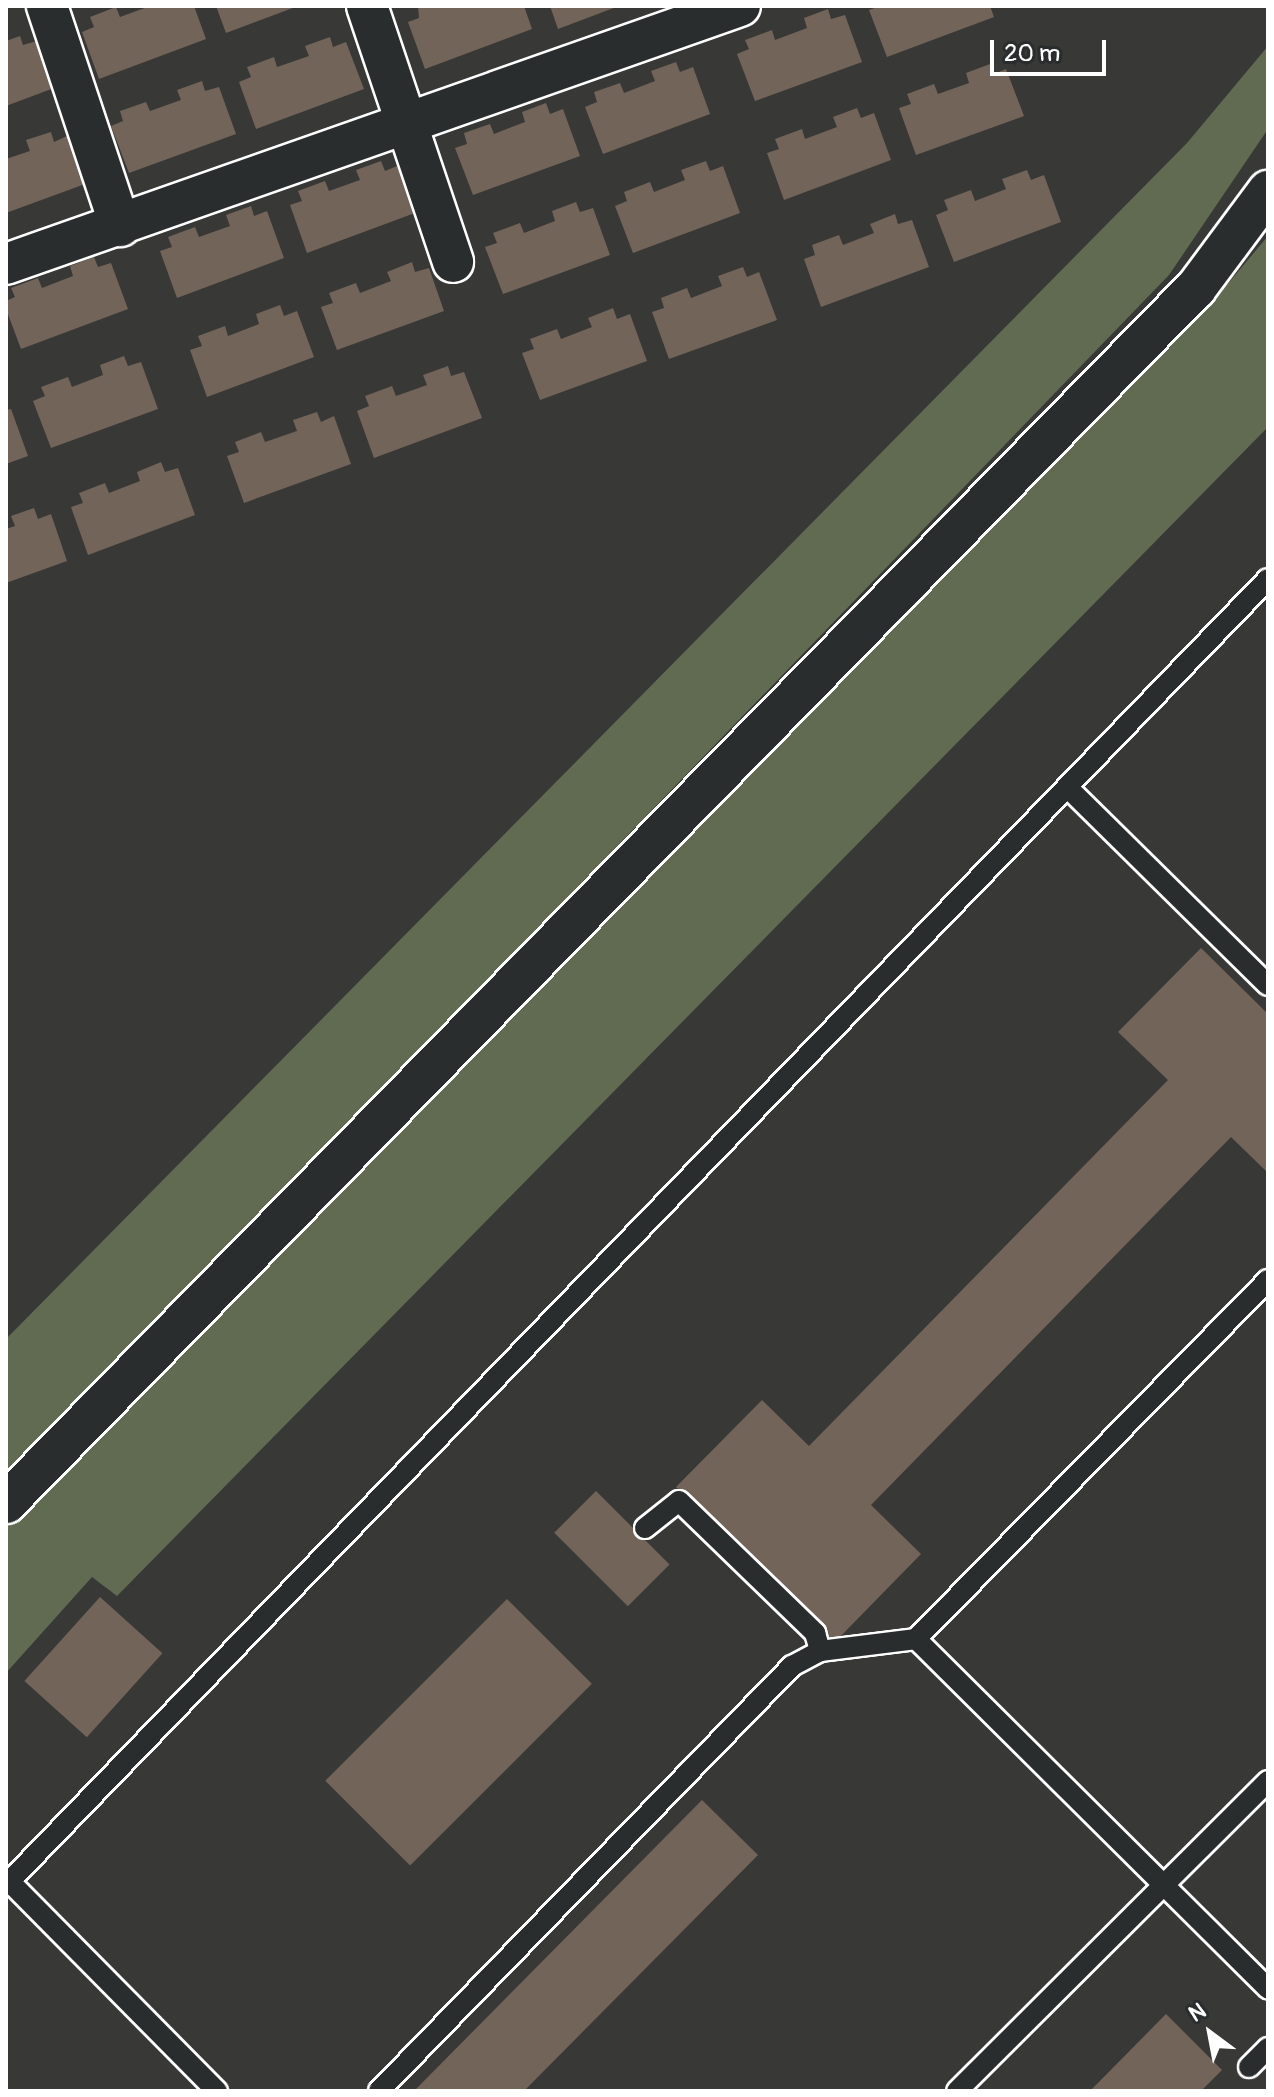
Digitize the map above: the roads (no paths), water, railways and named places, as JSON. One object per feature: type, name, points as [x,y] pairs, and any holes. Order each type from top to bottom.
[{"type":"street","points":[[47,6],[120,226]]},
{"type":"street","points":[[367,6],[453,262]]},
{"type":"street","points":[[6,264],[740,6]]},
{"type":"street","points":[[6,1503],[1196,288],[1268,191]]},
{"type":"lane","points":[[217,2091],[7,1881],[1069,789],[1268,579]]},
{"type":"lane","points":[[1069,789],[1268,985]]},
{"type":"lane","points":[[379,2091],[792,1666],[820,1651],[916,1639],[1268,1280]]},
{"type":"lane","points":[[645,1528],[679,1501],[815,1633],[820,1651]]},
{"type":"lane","points":[[916,1639],[1268,1988]]},
{"type":"lane","points":[[957,2091],[1268,1781]]},
{"type":"lane","points":[[1249,2067],[1268,2048]]}]
